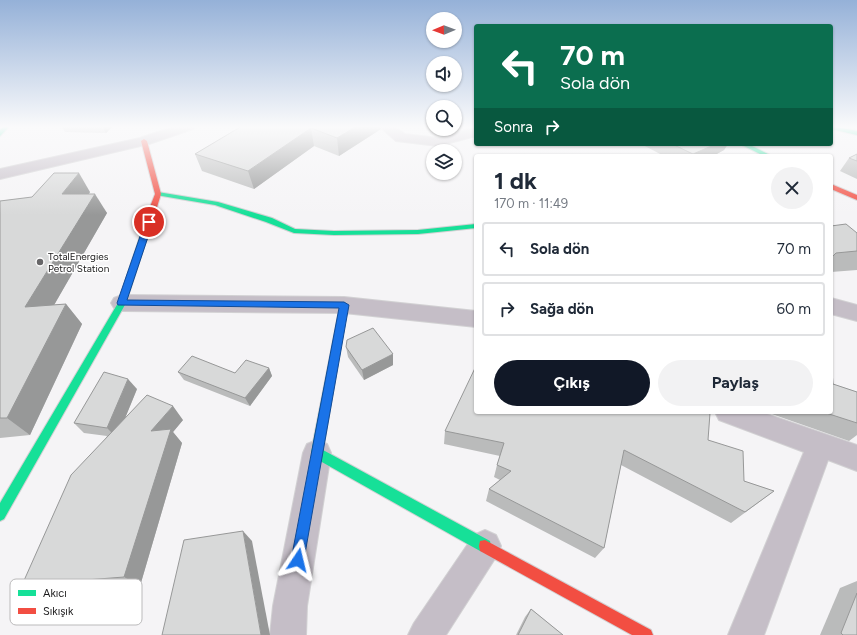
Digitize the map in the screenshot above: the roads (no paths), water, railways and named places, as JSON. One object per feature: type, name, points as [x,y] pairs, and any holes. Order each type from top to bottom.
[{"type":"street","points":[[0,174],[80,156]]},
{"type":"street","points":[[0,515],[122,303],[158,194],[148,156]]},
{"type":"street","points":[[833,187],[857,198]]},
{"type":"street","points":[[158,194],[216,203],[269,220],[294,230],[334,233],[418,232],[474,226]]},
{"type":"street","points":[[122,303],[344,305],[474,319]]},
{"type":"street","points":[[288,635],[290,606],[344,305]]},
{"type":"street","points":[[833,306],[857,312]]},
{"type":"street","points":[[733,414],[857,458]]},
{"type":"street","points":[[746,635],[820,446]]},
{"type":"street","points":[[317,453],[646,635]]},
{"type":"street","points":[[426,635],[485,546]]},
{"type":"place","name":"TotalEnergies Petrol Station","points":[[40,262]]}]
